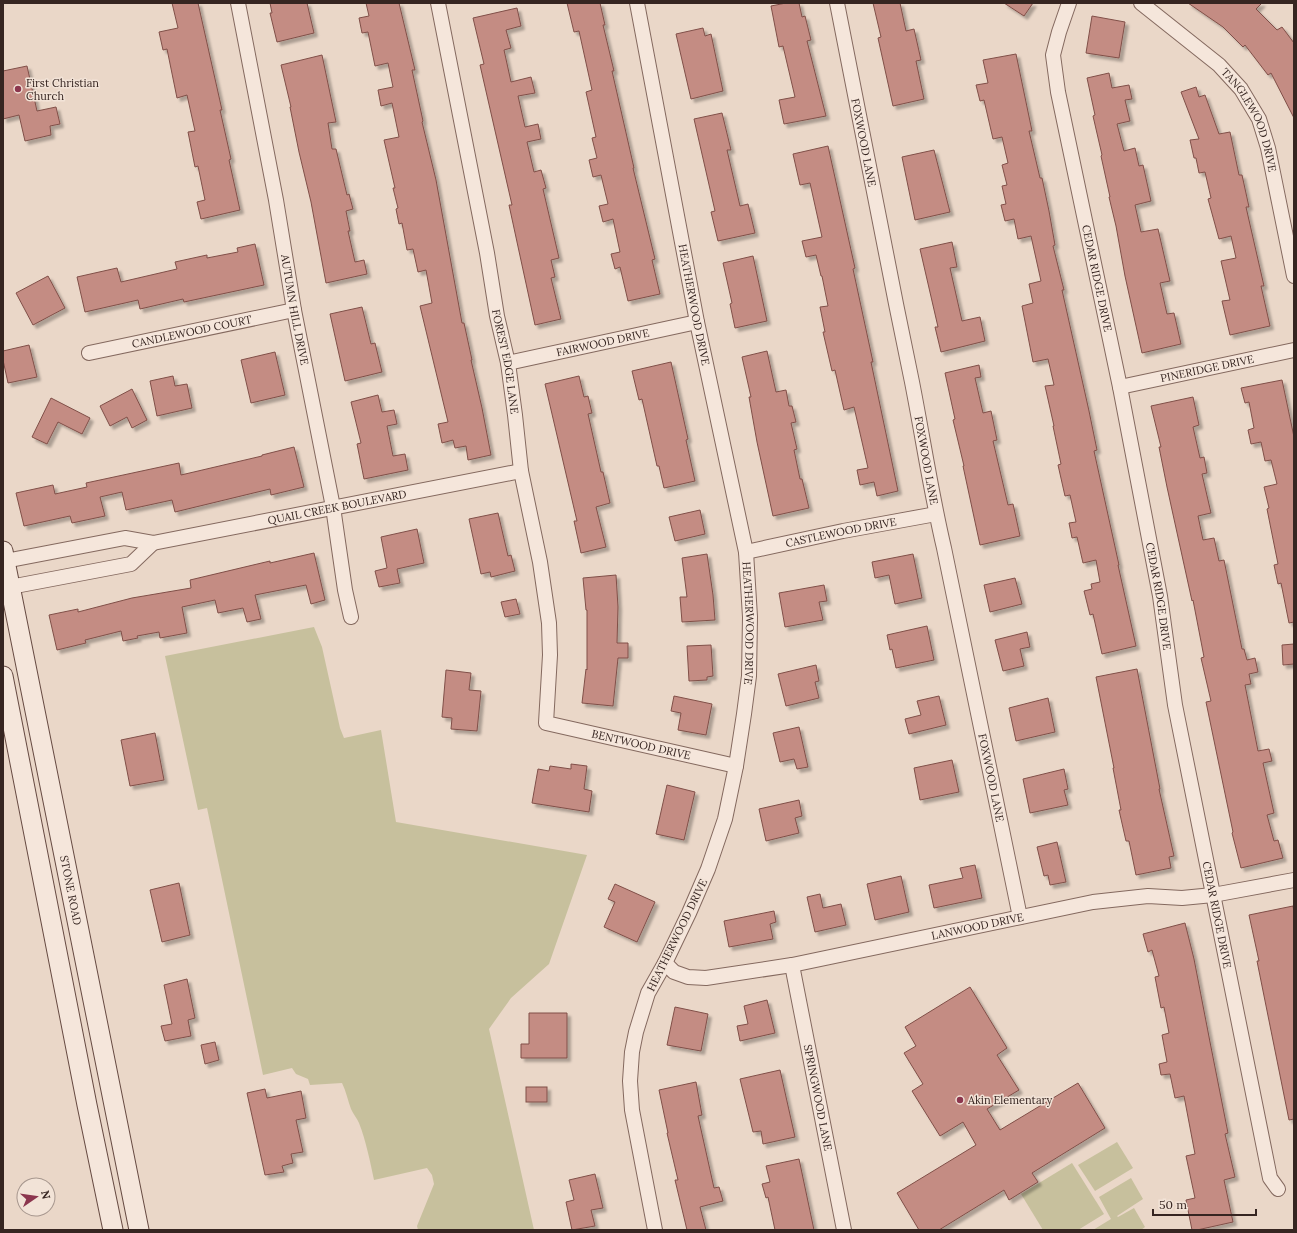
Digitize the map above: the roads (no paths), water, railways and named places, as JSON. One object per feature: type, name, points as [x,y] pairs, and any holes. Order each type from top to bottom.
[{"type":"main road","name":"STONE ROAD","points":[[4,559],[6,587],[60,834],[139,1230]]},
{"type":"main road","points":[[3,676],[85,1098],[113,1230]]},
{"type":"main road","points":[[35,839],[60,834]]},
{"type":"street","name":"AUTUMN HILL DRIVE","points":[[238,3],[276,200],[294,310],[333,507],[345,590],[351,616]]},
{"type":"street","name":"FOREST EDGE LANE","points":[[438,3],[487,253],[497,316],[508,363],[516,415],[521,472],[540,562],[548,624],[550,655],[546,723]]},
{"type":"street","name":"HEATHERWOOD DRIVE","points":[[637,3],[697,322],[746,552],[750,617],[749,676],[736,766],[725,820],[708,869],[665,963],[648,993],[636,1032],[632,1052],[630,1081],[633,1122],[655,1230]]},
{"type":"street","name":"FOXWOOD LANE","points":[[837,3],[862,137],[914,392],[936,514],[1020,917]]},
{"type":"street","name":"CEDAR RIDGE DRIVE","points":[[1068,3],[1053,55],[1057,85],[1120,387],[1160,596],[1175,705],[1213,895],[1270,1178],[1278,1189]]},
{"type":"street","name":"TANGLEWOOD DRIVE","points":[[1140,3],[1219,65],[1241,89],[1259,119],[1268,148],[1294,276]]},
{"type":"street","name":"CANDLEWOOD COURT","points":[[89,354],[294,310]]},
{"type":"street","name":"FAIRWOOD DRIVE","points":[[508,363],[697,322]]},
{"type":"street","name":"PINERIDGE DRIVE","points":[[1120,387],[1294,350]]},
{"type":"street","name":"QUAIL CREEK BOULEVARD","points":[[4,559],[125,538],[153,543],[333,507],[521,472]]},
{"type":"street","name":"CASTLEWOOD DRIVE","points":[[746,552],[843,531],[936,514]]},
{"type":"street","points":[[6,587],[131,564],[153,543]]},
{"type":"street","name":"BENTWOOD DRIVE","points":[[546,723],[736,766]]},
{"type":"street","name":"LANWOOD DRIVE","points":[[665,963],[674,972],[688,977],[706,978],[792,965],[1093,902],[1148,896],[1182,898],[1213,895],[1294,880]]},
{"type":"street","name":"SPRINGWOOD LANE","points":[[792,965],[844,1230]]},
{"type":"place","name":"First Christian Church","points":[[18,89]]},
{"type":"place","name":"Akin Elementary","points":[[960,1100]]}]
